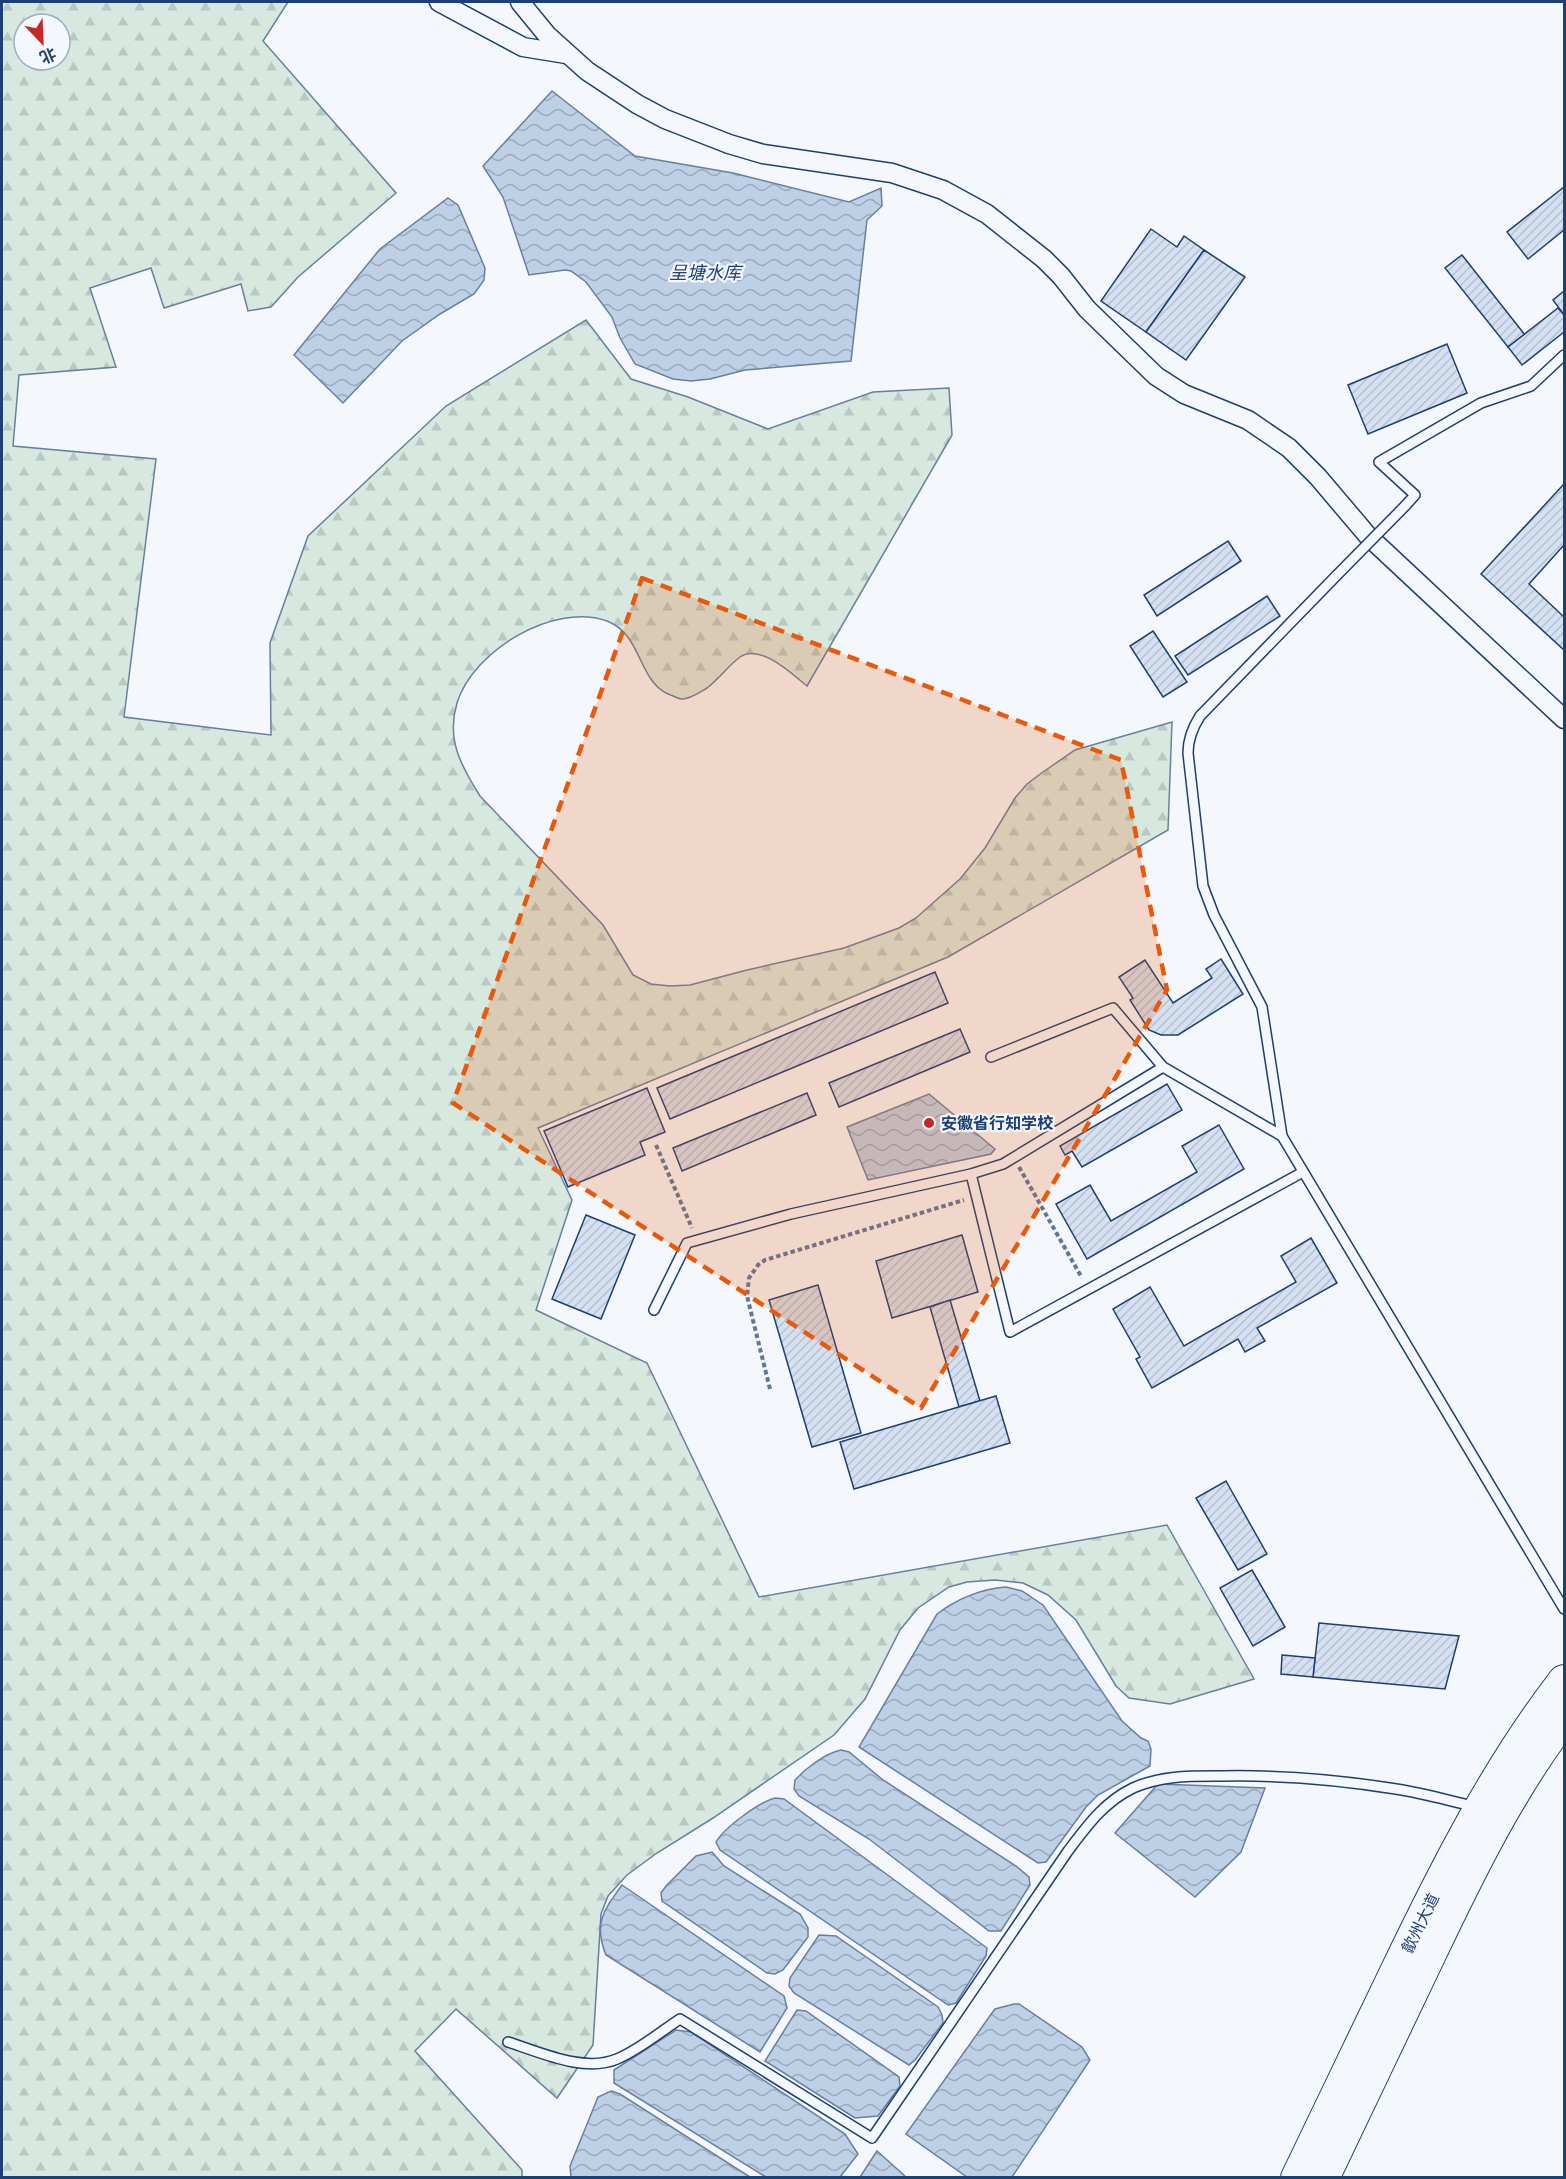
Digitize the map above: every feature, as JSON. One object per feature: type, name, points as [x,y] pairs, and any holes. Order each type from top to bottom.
[{"type":"highway","name":"歙州大道","points":[[1297,2178],[1442,1876],[1479,1808],[1522,1739],[1564,1681]]},
{"type":"highway","name":"歙州大道","points":[[1323,2178],[1462,1887],[1517,1790],[1564,1719]]},
{"type":"street","points":[[439,2],[523,47],[566,54]]},
{"type":"street","points":[[520,2],[566,54],[609,87],[637,104],[695,132],[763,153],[892,173],[943,190],[987,214],[1044,259],[1068,284],[1087,309],[1156,376],[1184,393],[1248,420],[1289,448],[1318,477],[1368,536],[1564,719]]},
{"type":"lane","points":[[1564,355],[1531,386],[1481,403],[1379,462],[1415,495],[1200,716],[1194,725],[1188,744],[1203,886],[1214,915],[1262,1007],[1282,1136],[1564,1609]]},
{"type":"lane","points":[[992,1057],[1113,1008],[1163,1067],[1282,1136]]},
{"type":"lane","points":[[654,1310],[687,1243],[791,1214],[971,1174],[1003,1164],[1163,1067]]},
{"type":"lane","points":[[971,1174],[1011,1332],[1303,1172]]},
{"type":"lane","points":[[508,2042],[579,2064],[604,2063],[625,2056],[680,2019],[872,2138],[1068,1851],[1098,1813],[1121,1795],[1150,1782],[1167,1778],[1253,1776],[1398,1789],[1479,1808]]},
{"type":"path","points":[[656,1145],[697,1240]]},
{"type":"path","points":[[1014,1158],[1088,1290]]},
{"type":"path","points":[[770,1389],[747,1296],[749,1278],[758,1265],[765,1260],[976,1196]]},
{"type":"highlighted area","points":[[642,578],[1121,760],[1167,990],[921,1408],[453,1103]]},
{"type":"green space","points":[[2,2],[288,2],[263,41],[396,193],[298,277],[271,307],[248,311],[241,284],[164,308],[151,268],[90,288],[116,367],[19,375],[13,446],[156,459],[124,717],[271,735],[270,643],[308,536],[446,406],[586,320],[631,379],[688,397],[768,429],[873,392],[949,388],[952,435],[807,686],[766,657],[748,654],[740,657],[707,688],[692,697],[680,699],[661,690],[653,682],[635,648],[619,628],[607,621],[586,617],[563,618],[518,635],[497,649],[466,684],[457,703],[453,728],[457,752],[467,774],[480,796],[603,925],[633,975],[651,984],[690,985],[844,948],[899,928],[916,918],[960,879],[985,848],[1015,798],[1027,784],[1075,750],[1172,722],[1168,830],[948,957],[538,1128],[572,1200],[536,1310],[647,1363],[759,1597],[1167,1525],[1254,1679],[1170,1704],[1129,1698],[1116,1686],[1076,1620],[1048,1595],[1023,1583],[995,1580],[967,1582],[949,1587],[918,1608],[900,1630],[865,1699],[834,1735],[713,1818],[657,1853],[627,1875],[608,1896],[601,1914],[593,2045],[557,2098],[456,2009],[415,2051],[522,2170],[522,2177],[2,2178]]},
{"type":"water","name":"呈塘水库","points":[[552,91],[635,156],[733,173],[849,202],[881,188],[882,206],[867,220],[851,361],[745,370],[710,379],[691,381],[673,379],[635,364],[620,338],[612,317],[586,282],[571,271],[529,275],[503,197],[483,166]]},
{"type":"water","points":[[448,198],[458,205],[485,268],[484,280],[474,294],[440,314],[402,341],[343,403],[294,355],[380,249]]},
{"type":"water","points":[[929,1094],[995,1149],[991,1154],[868,1180],[847,1127]]},
{"type":"water","points":[[1006,1587],[1022,1591],[1043,1605],[1122,1721],[1141,1738],[1148,1741],[1151,1749],[1150,1766],[1098,1795],[1086,1807],[1046,1862],[1038,1863],[859,1747],[937,1614],[969,1596]]},
{"type":"water","points":[[841,1750],[849,1752],[883,1780],[1016,1866],[1029,1877],[1030,1885],[1001,1931],[989,1931],[869,1839],[799,1796],[794,1789],[795,1780],[816,1762]]},
{"type":"water","points":[[1158,1784],[1265,1788],[1241,1852],[1195,1897],[1115,1833]]},
{"type":"water","points":[[775,1798],[784,1799],[987,1948],[986,1956],[956,2003],[948,2005],[720,1850],[716,1842],[726,1830],[751,1810]]},
{"type":"water","points":[[712,1852],[724,1866],[800,1914],[808,1928],[808,1937],[783,1970],[775,1974],[767,1973],[662,1901],[661,1893],[666,1886],[696,1856]]},
{"type":"water","points":[[622,1885],[784,1996],[787,2008],[760,2052],[606,1955],[600,1934],[602,1917]]},
{"type":"water","points":[[819,1935],[836,1936],[938,2007],[943,2023],[909,2065],[794,1993],[789,1986],[790,1978]]},
{"type":"water","points":[[1019,2004],[1082,2047],[1090,2060],[1012,2177],[967,2177],[906,2134],[995,2009]]},
{"type":"water","points":[[797,2010],[806,2011],[899,2077],[900,2086],[878,2116],[855,2118],[765,2061]]},
{"type":"water","points":[[676,2030],[691,2032],[845,2134],[858,2154],[840,2177],[766,2177],[614,2083],[614,2070]]},
{"type":"water","points":[[611,2091],[620,2094],[750,2177],[571,2177],[570,2166],[598,2097]]},
{"type":"water","points":[[877,2151],[906,2177],[860,2177]]},
{"type":"building","points":[[1564,187],[1564,230],[1528,259],[1507,232]]},
{"type":"building","points":[[1151,229],[1177,247],[1184,236],[1204,250],[1146,332],[1101,301]]},
{"type":"building","points":[[1204,250],[1245,277],[1186,360],[1146,332]]},
{"type":"building","points":[[1462,255],[1525,335],[1508,347],[1445,268]]},
{"type":"building","points":[[1564,291],[1564,315],[1553,300]]},
{"type":"building","points":[[1558,308],[1564,315],[1564,332],[1522,365],[1508,347]]},
{"type":"building","points":[[1447,344],[1467,393],[1368,434],[1348,385]]},
{"type":"building","points":[[1564,484],[1564,545],[1529,584],[1564,617],[1564,650],[1481,574]]},
{"type":"building","points":[[1228,541],[1241,561],[1157,616],[1144,595]]},
{"type":"building","points":[[1267,596],[1280,616],[1188,675],[1175,656]]},
{"type":"building","points":[[1153,631],[1187,682],[1163,697],[1130,646]]},
{"type":"building","points":[[1221,959],[1243,994],[1178,1035],[1161,1035],[1149,1030],[1130,1000],[1133,998],[1119,977],[1145,960],[1173,1003],[1212,978],[1206,969]]},
{"type":"building","points":[[935,972],[948,1003],[670,1119],[657,1088]]},
{"type":"building","points":[[960,1029],[970,1052],[839,1107],[829,1083]]},
{"type":"building","points":[[1167,1084],[1182,1110],[1082,1167],[1072,1151],[1065,1155],[1060,1146]]},
{"type":"building","points":[[647,1088],[665,1132],[640,1142],[645,1155],[568,1187],[544,1131]]},
{"type":"building","points":[[807,1093],[816,1115],[682,1171],[673,1148]]},
{"type":"building","points":[[1219,1125],[1244,1169],[1087,1259],[1056,1204],[1090,1185],[1111,1221],[1197,1172],[1182,1146]]},
{"type":"building","points":[[586,1215],[635,1235],[601,1319],[552,1299]]},
{"type":"building","points":[[962,1235],[978,1292],[892,1318],[876,1261]]},
{"type":"building","points":[[1311,1238],[1337,1283],[1257,1328],[1265,1341],[1245,1352],[1238,1339],[1152,1388],[1136,1359],[1140,1357],[1113,1309],[1150,1287],[1184,1346],[1296,1282],[1281,1256]]},
{"type":"building","points":[[818,1285],[861,1433],[812,1447],[769,1300]]},
{"type":"building","points":[[950,1300],[980,1401],[959,1407],[930,1307]]},
{"type":"building","points":[[996,1396],[1010,1443],[854,1489],[840,1442]]},
{"type":"building","points":[[1226,1481],[1267,1554],[1238,1570],[1196,1498]]},
{"type":"building","points":[[1252,1570],[1285,1627],[1253,1646],[1220,1588]]},
{"type":"building","points":[[1319,1623],[1459,1636],[1445,1689],[1313,1677]]},
{"type":"building","points":[[1282,1655],[1315,1658],[1313,1677],[1281,1674]]},
{"type":"place","name":"安徽省行知学校","points":[[929,1123]]}]
